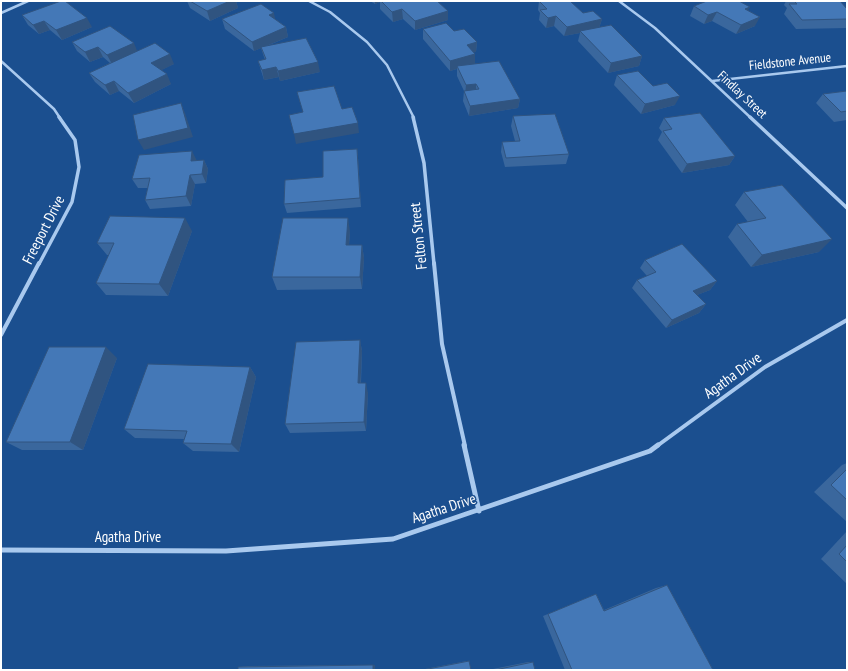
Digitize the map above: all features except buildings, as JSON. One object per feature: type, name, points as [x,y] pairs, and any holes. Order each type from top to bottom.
[{"type":"street","points":[[1,13],[28,1]]},
{"type":"street","name":"Felton Street","points":[[309,1],[330,12],[367,42],[387,65],[413,115],[424,162],[442,344],[479,510]]},
{"type":"street","name":"Findlay Street","points":[[619,1],[655,28],[847,208]]},
{"type":"street","name":"Freeport Drive","points":[[1,61],[54,109],[75,140],[79,167],[72,202],[1,336]]},
{"type":"street","name":"Fieldstone Avenue","points":[[712,80],[847,66]]},
{"type":"street","name":"Agatha Drive","points":[[1,550],[226,551],[393,538],[650,451],[765,367],[847,320]]}]
